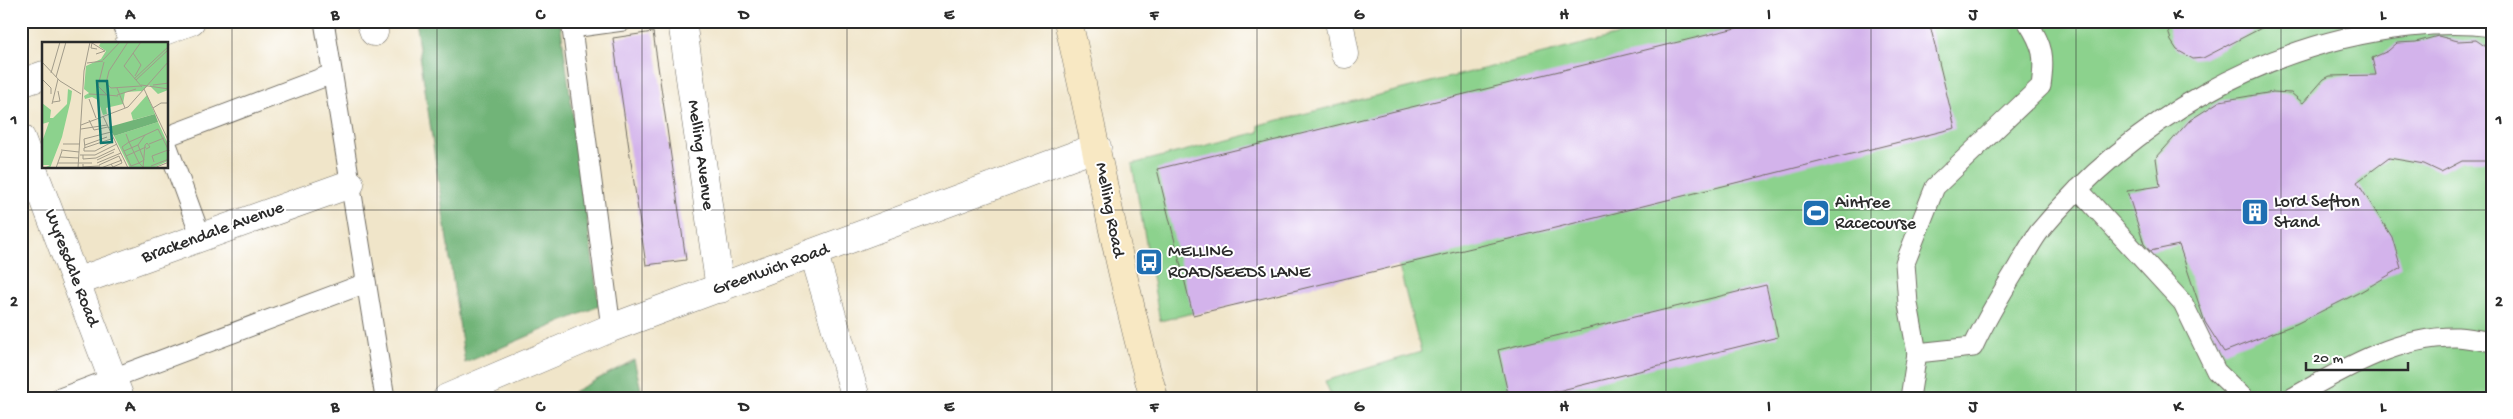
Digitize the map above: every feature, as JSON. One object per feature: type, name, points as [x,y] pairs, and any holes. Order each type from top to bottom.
[{"type":"street","points":[[134,42],[191,21]]},
{"type":"street","name":"Melling Avenue","points":[[682,21],[720,289]]},
{"type":"street","name":"Melling Road","points":[[1068,21],[1097,147],[1115,242],[1154,398]]},
{"type":"street","points":[[1339,21],[1345,54]]},
{"type":"street","points":[[21,83],[42,76]]},
{"type":"street","name":"Wyresdale Road","points":[[21,138],[117,388]]},
{"type":"street","name":"Greenwich Road","points":[[448,398],[611,328],[814,254],[1097,147]]},
{"type":"street","name":"Brackendale Avenue","points":[[76,282],[350,184]]},
{"type":"street","points":[[814,254],[856,398]]},
{"type":"lane","points":[[121,21],[128,42]]},
{"type":"lane","points":[[324,21],[385,398]]},
{"type":"lane","points":[[611,328],[571,25],[623,21]]},
{"type":"lane","points":[[1910,398],[1917,352],[1908,304],[1905,263],[1935,187],[2041,86],[2044,59],[2036,36],[2027,21]]},
{"type":"lane","points":[[1917,352],[1973,346],[1987,317],[2038,234],[2078,188],[2150,127],[2194,99],[2235,76],[2271,61],[2321,44],[2388,29],[2436,24],[2472,24],[2492,27]]},
{"type":"lane","points":[[169,136],[332,74]]},
{"type":"lane","points":[[169,150],[201,237]]},
{"type":"lane","points":[[2078,188],[2183,302],[2216,371],[2244,398]]},
{"type":"lane","points":[[60,398],[117,388],[366,283]]},
{"type":"lane","points":[[2292,398],[2348,366],[2403,344],[2435,338],[2458,337],[2492,342]]},
{"type":"green space","points":[[415,21],[560,21],[599,306],[465,363]]},
{"type":"green space","name":"Aintree Racecourse","points":[[1684,21],[2492,21],[2492,398],[1332,398],[1325,381],[1421,352],[1398,263],[1160,321],[1132,164],[1259,132],[1259,125],[1647,28],[1662,27]]},
{"type":"green space","points":[[634,360],[643,398],[562,398]]},
{"type":"building","points":[[1747,21],[1929,21],[1955,128],[1559,227],[1193,315],[1157,169],[1748,25]]},
{"type":"building","points":[[2166,21],[2275,21],[2203,58],[2193,59],[2177,50],[2171,41]]},
{"type":"building","points":[[653,32],[686,260],[646,265],[613,38]]},
{"type":"building","name":"Lord Sefton Stand","points":[[2438,36],[2458,41],[2476,40],[2492,51],[2492,161],[2462,161],[2441,172],[2424,164],[2389,158],[2357,182],[2392,237],[2401,268],[2362,291],[2296,324],[2224,352],[2205,322],[2179,245],[2150,251],[2144,244],[2127,191],[2160,186],[2156,158],[2190,120],[2220,101],[2273,92],[2291,93],[2303,103],[2324,79],[2330,76],[2376,75],[2372,58],[2388,51],[2397,43],[2416,42]]},
{"type":"building","points":[[1766,285],[1778,337],[1529,398],[1509,398],[1498,350]]},
{"type":"place","name":"Lord Sefton Stand","points":[[2255,212]]},
{"type":"place","name":"Aintree Racecourse","points":[[1816,213]]},
{"type":"place","name":"MELLING ROAD/SEEDS LANE","points":[[1149,262]]}]
